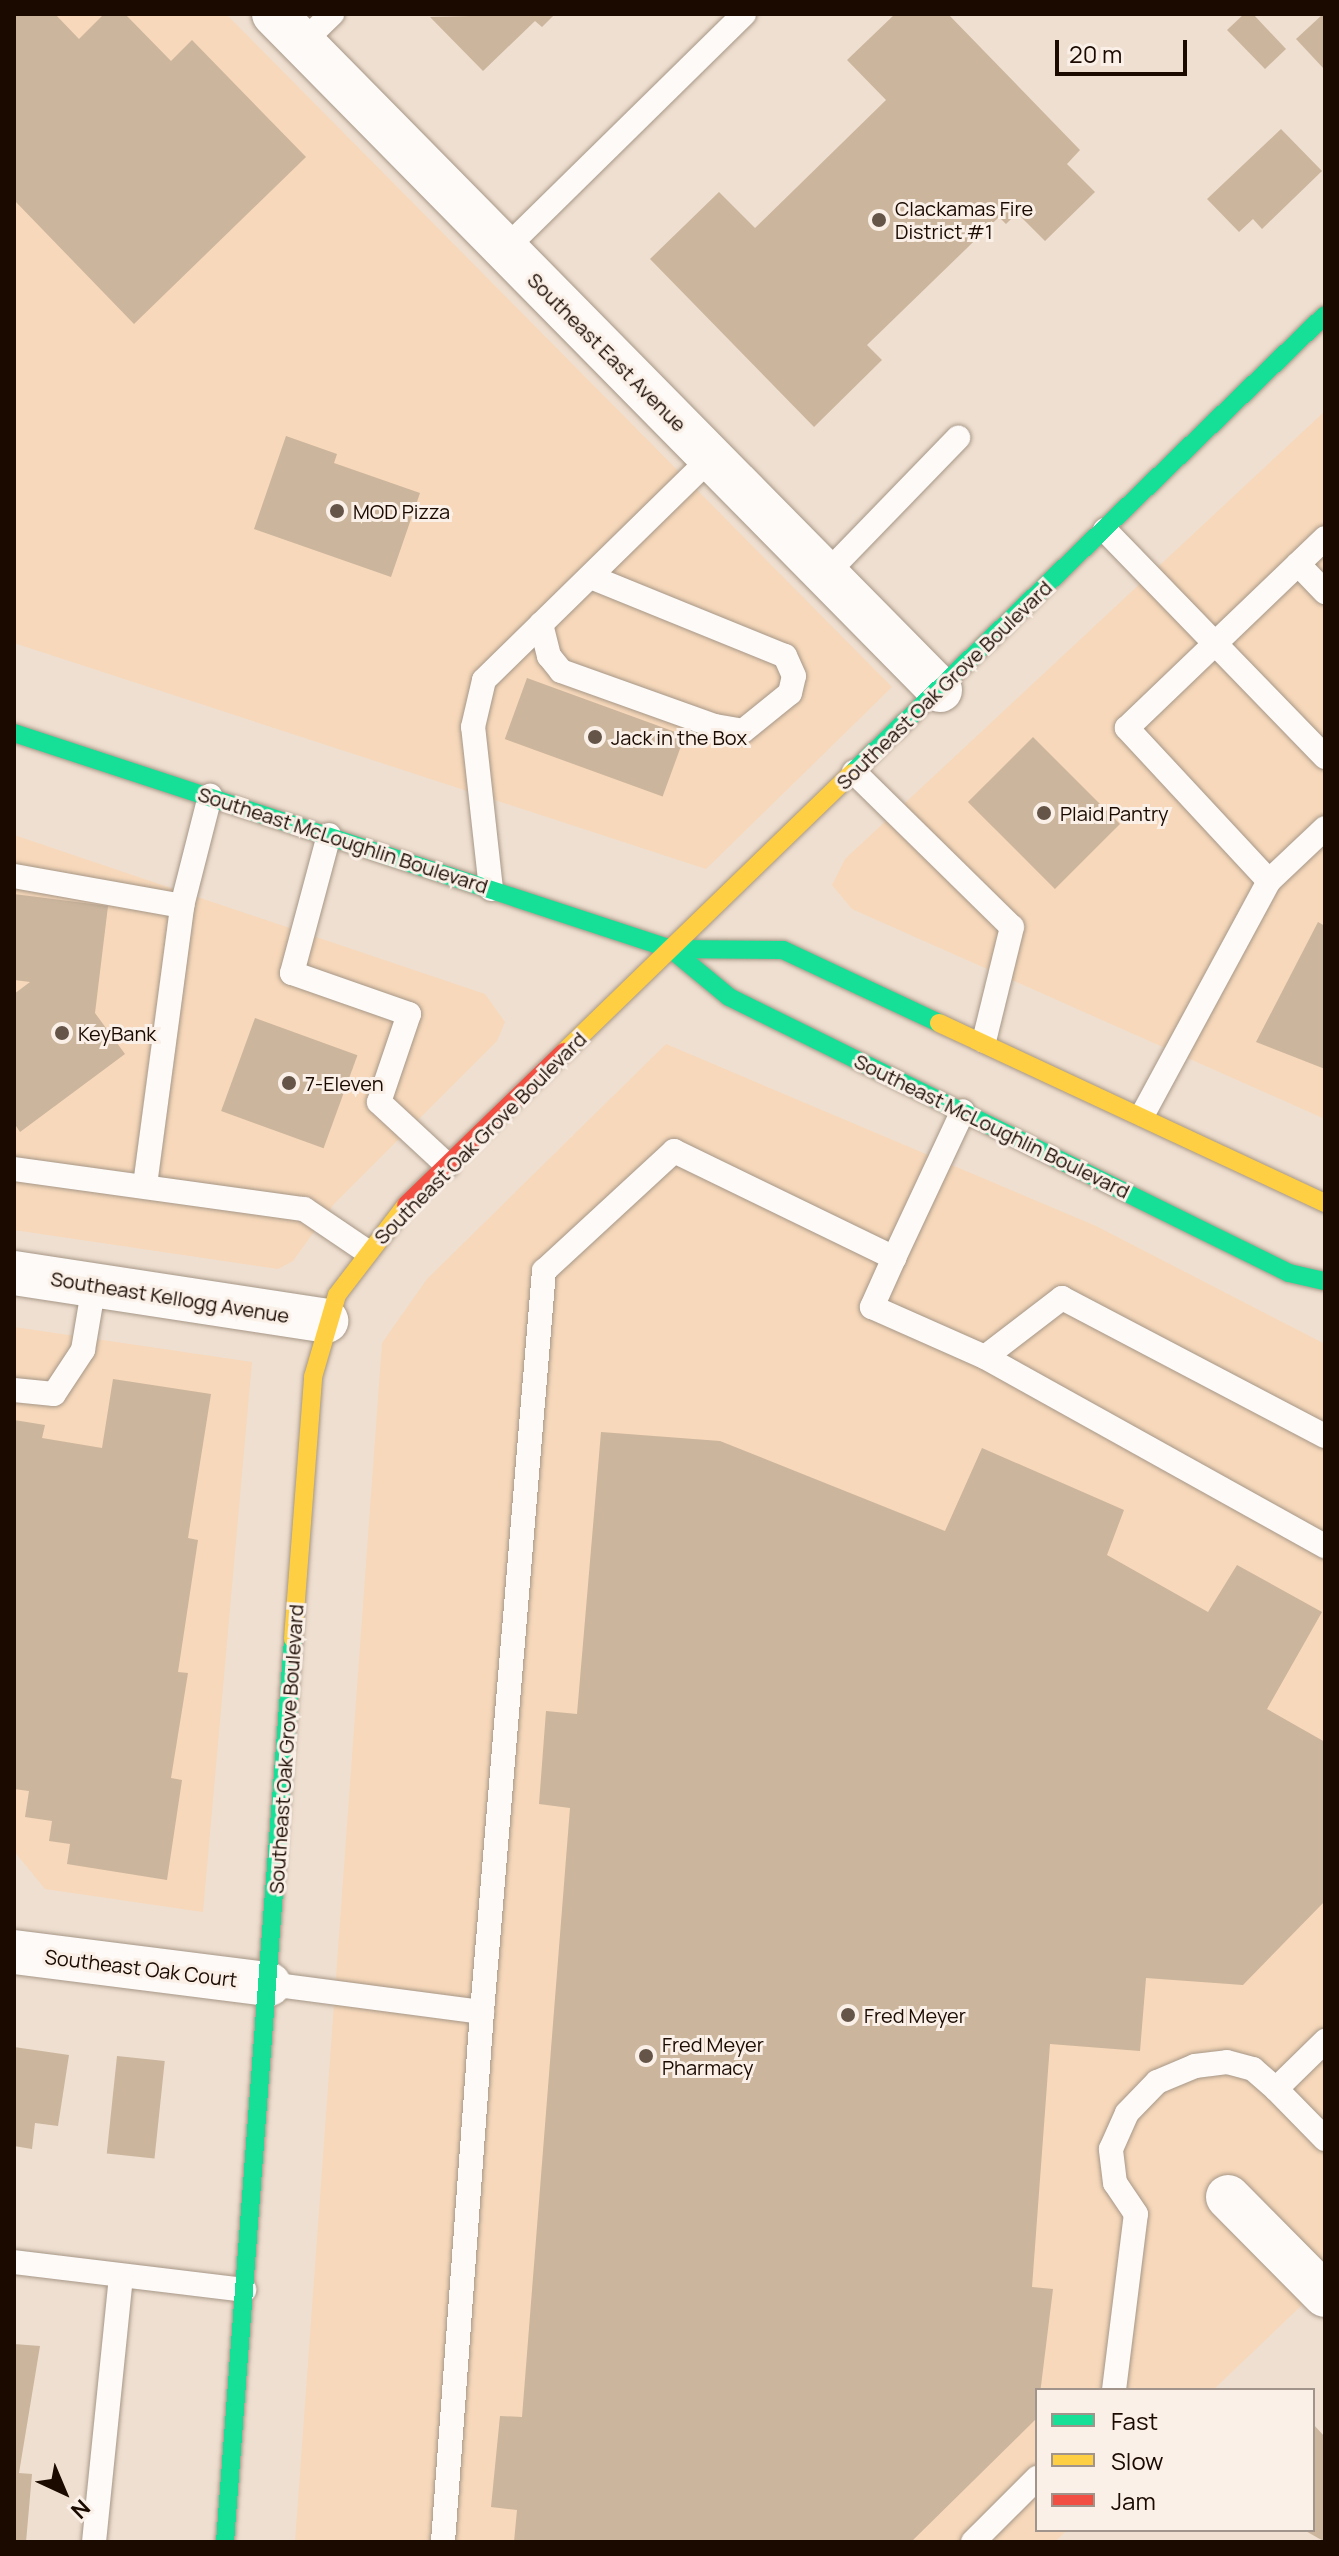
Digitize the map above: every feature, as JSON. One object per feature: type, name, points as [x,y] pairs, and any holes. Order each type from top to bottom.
[{"type":"main road","name":"Southeast Oak Grove Boulevard","points":[[225,2542],[313,1377],[326,1321],[366,1251],[447,1165],[1325,315]]},
{"type":"main road","name":"Southeast McLoughlin Boulevard","points":[[14,733],[671,949],[783,950],[1143,1114],[1325,1203]]},
{"type":"main road","name":"Southeast McLoughlin Boulevard","points":[[671,949],[729,997],[1289,1273],[1325,1281]]},
{"type":"street","name":"Southeast East Avenue","points":[[303,24],[505,249],[940,690]]},
{"type":"street","name":"Southeast Kellogg Avenue","points":[[14,1273],[326,1321]]},
{"type":"street","name":"Southeast Oak Court","points":[[14,1952],[269,1984]]},
{"type":"street","points":[[1228,2197],[1325,2295]]},
{"type":"lane","points":[[505,249],[744,14]]},
{"type":"lane","points":[[826,574],[958,438]]},
{"type":"lane","points":[[491,889],[473,727],[484,680],[711,458]]},
{"type":"lane","points":[[1105,530],[1325,757]]},
{"type":"lane","points":[[1269,881],[1127,728],[1325,538]]},
{"type":"lane","points":[[1298,564],[1325,592]]},
{"type":"lane","points":[[541,624],[549,656],[561,671],[743,731],[773,713],[794,676],[785,656],[590,577]]},
{"type":"lane","points":[[854,772],[1012,927],[984,1041]]},
{"type":"lane","points":[[145,1185],[182,906],[210,796]]},
{"type":"lane","points":[[1143,1114],[1269,881],[1325,828]]},
{"type":"lane","points":[[329,835],[292,973],[409,1014],[379,1102],[447,1165]]},
{"type":"lane","points":[[14,876],[182,906]]},
{"type":"lane","points":[[963,1111],[872,1307],[985,1357],[1325,1546]]},
{"type":"lane","points":[[443,2542],[482,2012],[544,1271],[674,1151],[894,1258]]},
{"type":"lane","points":[[14,1169],[304,1209],[366,1251]]},
{"type":"lane","points":[[14,1390],[54,1394],[83,1350],[94,1285]]},
{"type":"lane","points":[[985,1357],[1062,1298],[1325,1436]]},
{"type":"lane","points":[[269,1984],[482,2012]]},
{"type":"lane","points":[[1276,2089],[1325,2041]]},
{"type":"lane","points":[[1114,2388],[1136,2214],[1115,2183],[1111,2149],[1127,2113],[1157,2082],[1195,2066],[1227,2062],[1253,2069],[1325,2139]]},
{"type":"lane","points":[[14,2262],[244,2290]]},
{"type":"lane","points":[[94,2542],[121,2276]]},
{"type":"lane","points":[[973,2542],[1035,2480]]},
{"type":"shaded area","points":[[14,14],[226,14],[892,687],[706,869],[14,643]]},
{"type":"shaded area","points":[[1325,411],[1325,1119],[852,909],[832,885],[845,859]]},
{"type":"shaded area","points":[[14,835],[485,994],[505,1022],[497,1041],[334,1204],[293,1261],[278,1269],[14,1230]]},
{"type":"shaded area","points":[[666,1044],[1096,1226],[1325,1344],[1325,2283],[1215,2388],[1035,2388],[1035,2532],[1065,2532],[1055,2542],[295,2542],[382,1343],[427,1279]]},
{"type":"shaded area","points":[[14,1327],[252,1362],[203,1912],[45,1889],[14,1851]]},
{"type":"building","points":[[14,14],[55,14],[79,39],[104,14],[125,14],[171,61],[192,40],[306,157],[134,324],[14,200]]},
{"type":"building","points":[[555,14],[542,27],[535,21],[483,71],[430,17]]},
{"type":"building","name":"Clackamas Fire District #1","points":[[895,14],[948,14],[1080,150],[1067,164],[1095,192],[1045,241],[1017,213],[1006,224],[999,217],[867,345],[882,360],[814,427],[650,259],[719,192],[755,228],[886,100],[847,60]]},
{"type":"building","points":[[1244,14],[1253,14],[1286,49],[1265,69],[1227,30]]},
{"type":"building","points":[[1325,14],[1325,70],[1296,39]]},
{"type":"building","points":[[1281,129],[1322,171],[1262,229],[1253,219],[1239,232],[1207,199]]},
{"type":"building","name":"MOD Pizza","points":[[286,436],[337,454],[334,463],[420,493],[391,577],[254,529]]},
{"type":"building","name":"Jack in the Box","points":[[527,678],[685,735],[663,797],[505,739]]},
{"type":"building","name":"Plaid Pantry","points":[[1033,737],[1120,824],[1055,889],[968,802]]},
{"type":"building","name":"KeyBank","points":[[14,894],[108,906],[95,1013],[125,1054],[20,1132],[14,1123],[14,994],[30,982],[14,980]]},
{"type":"building","points":[[1318,922],[1325,926],[1325,1069],[1256,1042]]},
{"type":"building","name":"7-Eleven","points":[[255,1018],[357,1055],[324,1148],[221,1111]]},
{"type":"building","points":[[113,1379],[211,1394],[188,1538],[198,1540],[178,1672],[188,1673],[171,1778],[182,1780],[167,1880],[67,1864],[70,1844],[49,1841],[52,1821],[25,1817],[29,1791],[14,1789],[14,1420],[45,1425],[42,1438],[102,1448]]},
{"type":"building","name":"Fred Meyer","points":[[601,1432],[720,1441],[945,1531],[982,1448],[1124,1510],[1107,1555],[1208,1612],[1237,1565],[1322,1612],[1267,1709],[1325,1742],[1325,1901],[1243,1985],[1146,1978],[1140,2051],[1050,2044],[1032,2287],[1053,2289],[1041,2388],[1035,2388],[1035,2420],[911,2542],[514,2542],[517,2510],[491,2507],[500,2416],[522,2417],[570,1808],[539,1804],[546,1711],[577,1714]]},
{"type":"building","points":[[14,2047],[69,2055],[58,2126],[35,2123],[32,2149],[14,2146]]},
{"type":"building","points":[[117,2056],[165,2061],[154,2158],[107,2153]]},
{"type":"building","points":[[14,2344],[40,2346],[19,2473],[32,2474],[26,2542],[14,2542]]},
{"type":"building","points":[[1315,2426],[1325,2437],[1325,2542],[1308,2532],[1315,2532]]},
{"type":"traffic: fast","points":[[852,773],[1325,315]]},
{"type":"traffic: fast","points":[[14,733],[671,949],[783,950],[939,1023]]},
{"type":"traffic: fast","points":[[671,949],[729,997],[1289,1273],[1325,1281]]},
{"type":"traffic: fast","points":[[225,2542],[293,1639]]},
{"type":"traffic: slow","points":[[564,1052],[852,773]]},
{"type":"traffic: slow","points":[[939,1023],[1325,1203]]},
{"type":"traffic: slow","points":[[293,1639],[313,1377],[337,1295],[406,1205]]},
{"type":"traffic: jam","points":[[406,1205],[564,1052]]},
{"type":"place","name":"Clackamas Fire District #1","points":[[879,220]]},
{"type":"place","name":"MOD Pizza","points":[[337,511]]},
{"type":"place","name":"Jack in the Box","points":[[595,737]]},
{"type":"place","name":"Plaid Pantry","points":[[1044,813]]},
{"type":"place","name":"KeyBank","points":[[62,1033]]},
{"type":"place","name":"7-Eleven","points":[[289,1083]]},
{"type":"place","name":"Fred Meyer","points":[[848,2015]]},
{"type":"place","name":"Fred Meyer Pharmacy","points":[[646,2056]]}]
